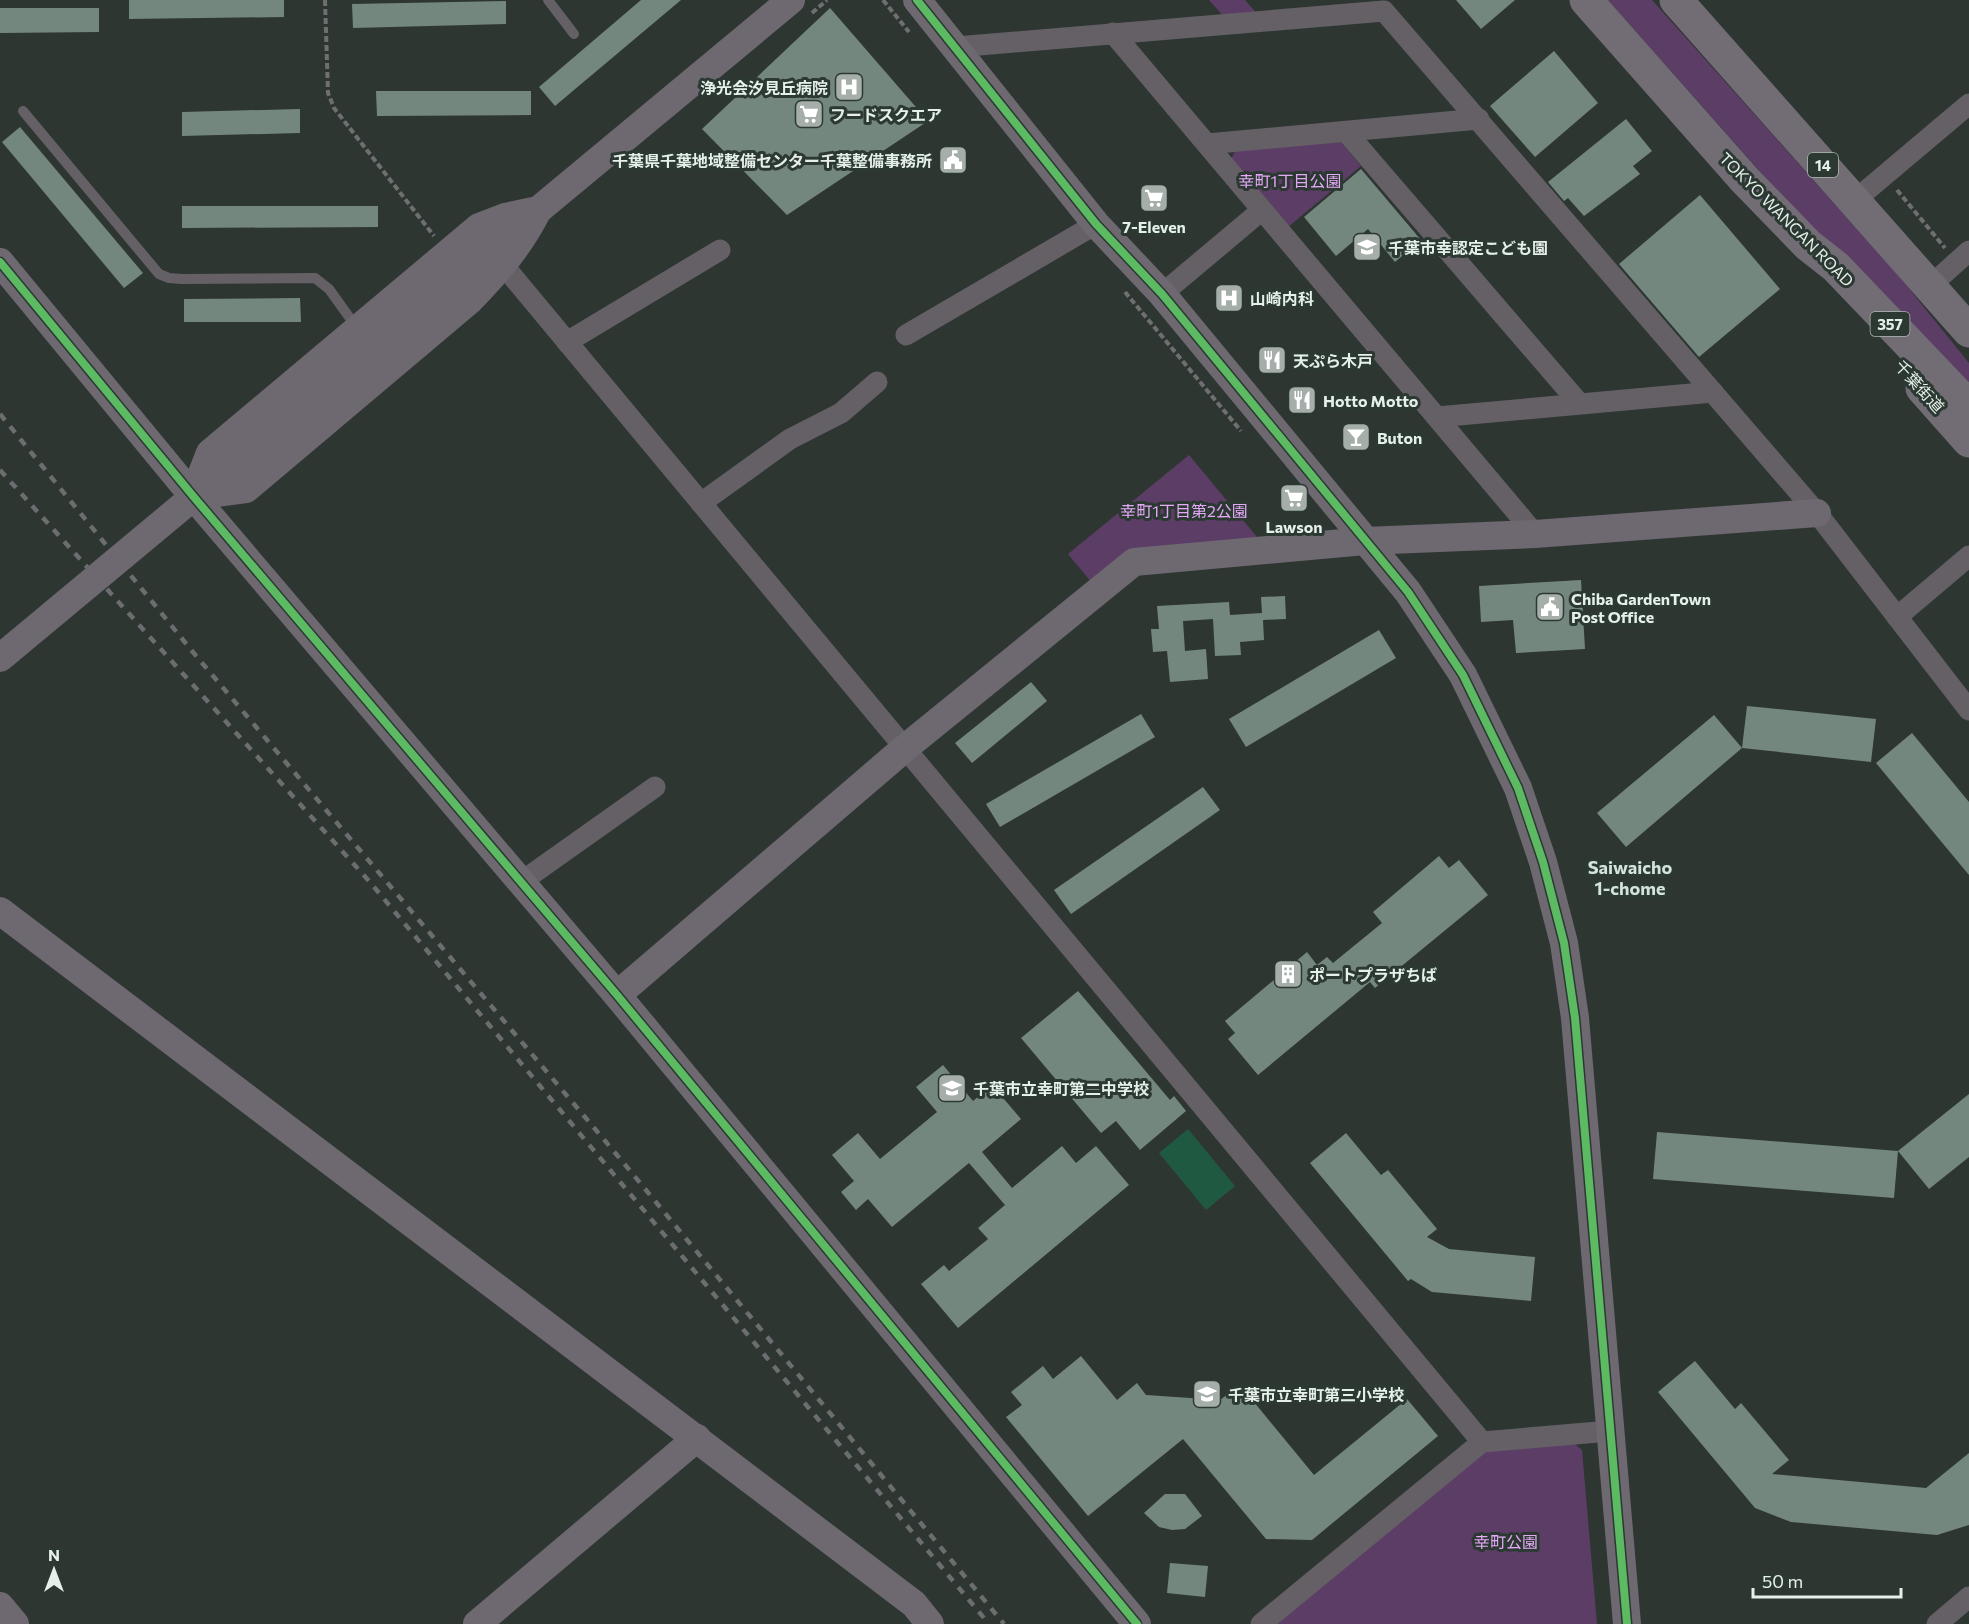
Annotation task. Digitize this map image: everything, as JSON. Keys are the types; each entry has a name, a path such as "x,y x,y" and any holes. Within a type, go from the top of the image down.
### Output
{"highway":[{"name":"TOKYO WANGAN ROAD","path":"1586,0 1714,147 1808,245 1836,267 1969,406"},
{"name":"14","path":"1676,0 1969,331"},
{"name":"千葉街道","path":"1808,245 1825,279 1969,441"}],"street":[{"path":"0,658 791,0"},
{"path":"917,0 1096,224 1161,294 1408,592 1463,675 1518,788 1543,862 1564,943 1575,1018 1627,1624"},
{"path":"956,47 1384,11 1817,513 1969,710"},
{"path":"1113,33 1535,534"},
{"path":"1854,201 1969,104"},
{"path":"1207,144 1479,119"},
{"path":"1347,132 1579,403"},
{"path":"194,496 246,489 470,300 504,266 522,241 538,210"},
{"path":"194,496 210,453 479,227 505,217 538,210"},
{"path":"1161,294 1262,210"},
{"path":"906,335 1096,224"},
{"path":"567,342 720,250"},
{"path":"1930,286 1969,251"},
{"path":"0,262 194,496 617,995 1137,1624"},
{"path":"504,266 1482,1442"},
{"path":"701,503 790,438 841,412 876,382"},
{"path":"1437,417 1713,392"},
{"path":"617,995 906,748 1134,562 1365,541 1535,534 1817,513"},
{"path":"1897,617 1969,556"},
{"path":"521,882 655,787"},
{"path":"0,911 914,1604 930,1624"},
{"path":"1261,1624 1482,1442 1610,1431"},
{"path":"489,1620 697,1438"},
{"path":"1937,1624 1968,1601"},
{"path":"0,1606 15,1624"}],"lane":[{"path":"548,0 573,34"},
{"path":"23,111 159,273 169,278 182,279 315,278 329,289 358,329"}],"path":[{"path":"325,0 328,93 334,108 441,245"},
{"path":"1893,184 1945,248"},
{"path":"1122,288 1242,432"}],"green space":[{"path":"1209,0 1245,0 1259,16 1225,18"},
{"path":"1608,0 1652,0 1898,275 1969,363 1969,391 1779,193"},
{"name":"幸町1丁目公園","path":"1341,142 1361,166 1287,228 1230,162 1236,148"},
{"name":"幸町1丁目第2公園","path":"1189,455 1262,543 1093,584 1068,554"},
{"name":"幸町公園","path":"1575,1444 1582,1450 1597,1624 1276,1624 1485,1450"}],"shaded area":[{"path":"1188,1129 1235,1186 1206,1210 1159,1153"}],"building":[{"path":"129,0 284,0 284,17 129,19"},
{"path":"641,0 681,0 555,106 539,87"},
{"path":"1456,0 1515,0 1481,29"},
{"path":"506,1 506,24 353,28 352,4"},
{"path":"0,8 99,8 99,32 0,33"},
{"path":"830,8 928,121 787,215 702,129"},
{"path":"1554,51 1598,103 1535,157 1490,106"},
{"path":"376,91 531,91 531,115 377,116"},
{"path":"300,109 300,133 182,136 182,112"},
{"path":"1626,119 1652,151 1633,166 1640,174 1584,216 1568,198 1564,201 1548,182"},
{"path":"20,127 143,273 124,288 2,142"},
{"path":"1361,169 1421,240 1395,262 1368,229 1336,256 1304,217"},
{"path":"1700,195 1780,289 1699,357 1619,264"},
{"path":"182,206 378,206 378,227 182,228"},
{"path":"300,298 301,322 184,322 184,299"},
{"path":"1581,580 1585,649 1516,653 1513,620 1481,622 1479,586"},
{"path":"1285,596 1286,619 1263,620 1264,640 1240,642 1241,655 1215,656 1213,619 1183,621 1185,651 1206,649 1208,679 1170,682 1167,651 1153,652 1151,629 1159,629 1157,606 1229,602 1230,615 1262,613 1261,597"},
{"path":"1379,630 1396,658 1246,747 1229,719"},
{"path":"1031,682 1047,701 972,763 955,743"},
{"path":"1747,706 1876,719 1871,762 1742,748"},
{"path":"1141,714 1155,737 1000,827 986,804"},
{"path":"1714,715 1742,748 1626,847 1597,813"},
{"path":"1912,733 1969,802 1969,875 1876,763"},
{"path":"1203,787 1220,810 1071,914 1054,890"},
{"path":"1439,856 1449,868 1459,860 1488,895 1375,988 1370,982 1258,1075 1228,1039 1235,1033 1225,1021 1307,952 1317,965 1327,957 1333,963 1382,923 1373,912"},
{"path":"1078,991 1170,1100 1174,1096 1186,1111 1140,1150 1116,1121 1101,1133 1021,1038"},
{"path":"943,1065 973,1101 992,1085 1021,1119 982,1152 1012,1188 1062,1146 1076,1163 1096,1146 1129,1185 958,1328 921,1284 944,1265 949,1271 988,1239 978,1228 1005,1205 969,1163 892,1227 868,1199 856,1210 841,1192 854,1181 832,1155 858,1133 880,1159 937,1112 916,1087"},
{"path":"1969,1094 1969,1157 1929,1189 1898,1151"},
{"path":"1657,1132 1898,1151 1894,1198 1653,1179"},
{"path":"1346,1133 1381,1175 1388,1170 1437,1229 1427,1237 1449,1249 1535,1257 1531,1301 1432,1292 1411,1279 1408,1281 1310,1163"},
{"path":"1081,1356 1117,1400 1137,1383 1146,1395 1220,1400 1240,1385 1314,1475 1407,1399 1438,1436 1312,1540 1266,1539 1183,1439 1088,1516 1006,1417 1022,1405 1011,1392 1043,1366 1053,1379"},
{"path":"1695,1361 1735,1409 1741,1403 1789,1460 1772,1474 1926,1488 1969,1453 1969,1525 1937,1535 1791,1522 1755,1508 1658,1392"},
{"path":"1165,1494 1185,1494 1202,1516 1185,1529 1172,1530 1159,1527 1144,1513"},
{"path":"1170,1563 1208,1566 1205,1597 1167,1593"}],"railway":[{"path":"0,414 192,651 622,1161 1004,1624"},
{"path":"0,470 369,881 989,1624"}],"cycle path":[{"path":"917,0 1096,224 1162,294 1408,592 1463,675 1518,788 1543,862 1564,943 1575,1018 1627,1624"},
{"path":"0,262 193,496 617,995 1137,1624"}],"place":[{"name":"浄光会汐見丘病院","path":"849,87"},
{"name":"フードスクエア","path":"809,114"},
{"name":"千葉県千葉地域整備センター千葉整備事務所","path":"953,160"},
{"name":"7-Eleven","path":"1154,198"},
{"name":"千葉市幸認定こども園","path":"1367,247"},
{"name":"山崎内科","path":"1229,298"},
{"name":"天ぷら木戸","path":"1272,360"},
{"name":"Hotto Motto","path":"1302,400"},
{"name":"Buton","path":"1356,437"},
{"name":"Lawson","path":"1294,498"},
{"name":"Chiba GardenTown Post Office","path":"1550,607"},
{"name":"ポートプラザちば","path":"1288,974"},
{"name":"千葉市立幸町第二中学校","path":"952,1088"},
{"name":"千葉市立幸町第三小学校","path":"1207,1394"}],"district":[{"name":"Saiwaicho 1-chome","path":"1630,877"}]}
